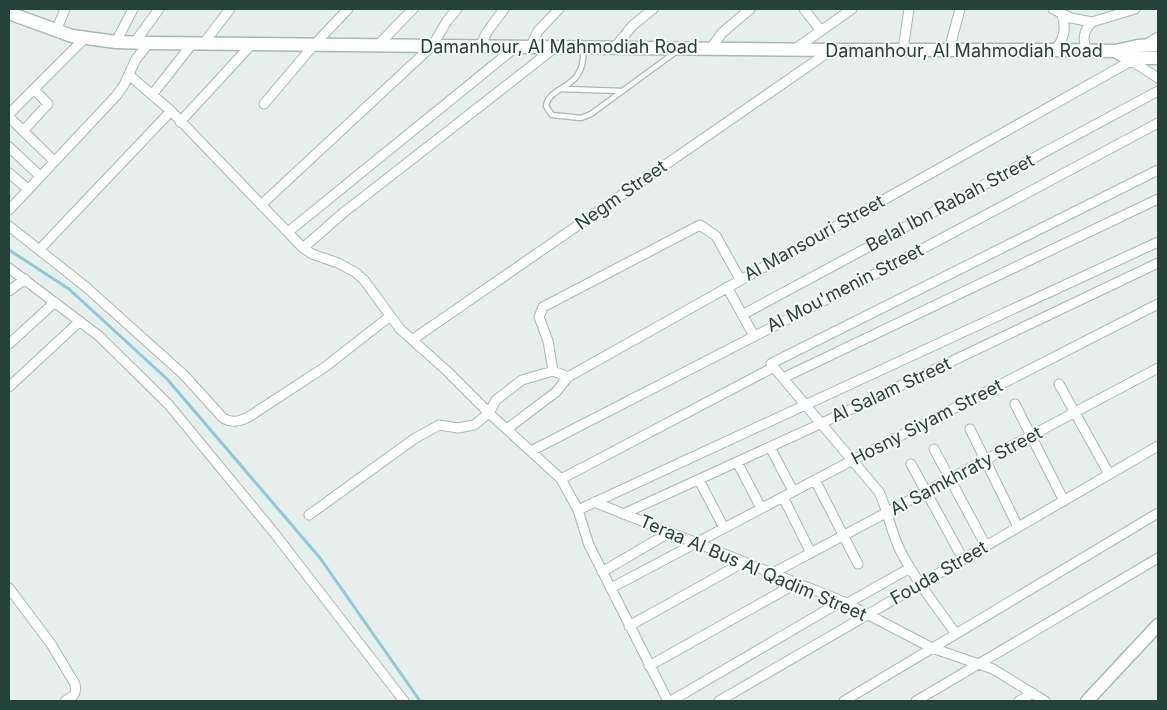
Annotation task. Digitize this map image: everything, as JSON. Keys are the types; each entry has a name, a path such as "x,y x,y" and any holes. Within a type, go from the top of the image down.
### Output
{"main road":[{"name":"Damanhour, Al Mahmodiah Road","path":"13,12 72,36 116,42 313,46 583,46 795,50 1087,50 1115,52"},
{"path":"1115,52 1132,46 1152,45"},
{"path":"1115,52 1129,60 1158,58"},
{"path":"1087,701 1158,625"}],"street":[{"path":"56,31 66,9"},
{"path":"116,42 133,9"},
{"path":"135,42 159,9"},
{"path":"152,95 230,9"},
{"path":"264,104 313,46 348,9"},
{"path":"377,46 413,9"},
{"path":"261,205 432,46 447,21 457,9"},
{"path":"480,46 487,32 504,9"},
{"path":"531,46 538,31 559,9"},
{"path":"615,47 632,26 653,9"},
{"path":"711,48 722,33 750,9"},
{"path":"804,9 821,31"},
{"path":"795,50 852,9"},
{"path":"903,50 909,9"},
{"path":"949,50 960,9"},
{"path":"1053,9 1071,18 1092,22 1135,9"},
{"path":"1055,50 1065,33 1065,23 1062,14"},
{"path":"1087,50 1083,38 1088,26 1092,22"},
{"path":"1152,45 1158,37"},
{"path":"54,161 9,115 85,38"},
{"path":"9,210 116,96 136,59 149,43"},
{"path":"180,122 251,45"},
{"path":"288,232 517,46"},
{"path":"303,248 343,213 558,46"},
{"name":"Negm Street","path":"412,340 830,50"},
{"path":"1129,60 1158,78"},
{"name":"Al Mansouri Street","path":"507,430 556,392 568,377 1129,60"},
{"path":"129,75 170,111 303,248 312,254 338,263 356,272 364,280 389,317 561,479 578,510 587,541 602,572 649,666 669,701"},
{"path":"23,131 48,104 34,89"},
{"name":"Belal Ibn Rabah Street","path":"742,316 1158,91"},
{"path":"39,250 170,111"},
{"name":"Al Mou'menin Street","path":"531,451 866,279 1158,123"},
{"path":"9,147 40,176"},
{"path":"956,634 910,568 896,541 884,502 876,488 820,424 773,366 772,362 1158,170"},
{"path":"9,173 28,189"},
{"path":"783,378 1158,199"},
{"path":"553,371 548,341 539,318 543,307 700,225 716,236 740,280"},
{"path":"9,226 86,286 184,375 229,422 241,421 250,416 325,366 389,317"},
{"path":"578,510 1158,242"},
{"name":"Al Salam Street","path":"623,514 820,424 1158,263"},
{"path":"9,268 99,336 169,405 275,534 404,701"},
{"path":"9,291 25,279"},
{"path":"727,287 754,336"},
{"path":"9,344 55,302"},
{"name":"Hosny Siyam Street","path":"611,588 793,491 1158,304"},
{"path":"9,387 80,322"},
{"path":"561,479 773,366"},
{"name":"Al Samkhraty Street","path":"773,574 1158,368"},
{"path":"309,515 414,440 439,426 458,428 474,425 489,413 496,400 522,380 553,371 568,377"},
{"path":"1059,384 1109,474"},
{"path":"1015,404 1064,501"},
{"path":"970,429 1018,527"},
{"name":"Fouda Street","path":"720,701 1158,446"},
{"path":"770,447 793,491"},
{"path":"934,449 986,546"},
{"path":"736,462 761,508"},
{"path":"911,464 963,559"},
{"path":"699,480 724,528"},
{"path":"815,480 858,564"},
{"path":"783,497 811,554"},
{"name":"Teraa Al Bus Al Qadim Street","path":"594,502 844,603 932,648 981,664 1006,676 1045,701"},
{"path":"844,701 1158,513"},
{"path":"602,572 670,532"},
{"path":"916,701 1158,558"},
{"path":"629,626 744,562"},
{"name":"Fouda Street","path":"669,701 910,568"},
{"path":"649,666 797,583"},
{"path":"9,588 51,644 75,684 76,691 74,696 65,701"},
{"path":"1019,701 1032,693"}],"lane":[{"path":"583,46 584,62 581,72 548,99 546,106 552,115 581,118 591,114 682,48"},
{"path":"562,89 622,91"}],"waterway":[{"path":"9,250 69,289 167,379 320,558 420,701"}]}
